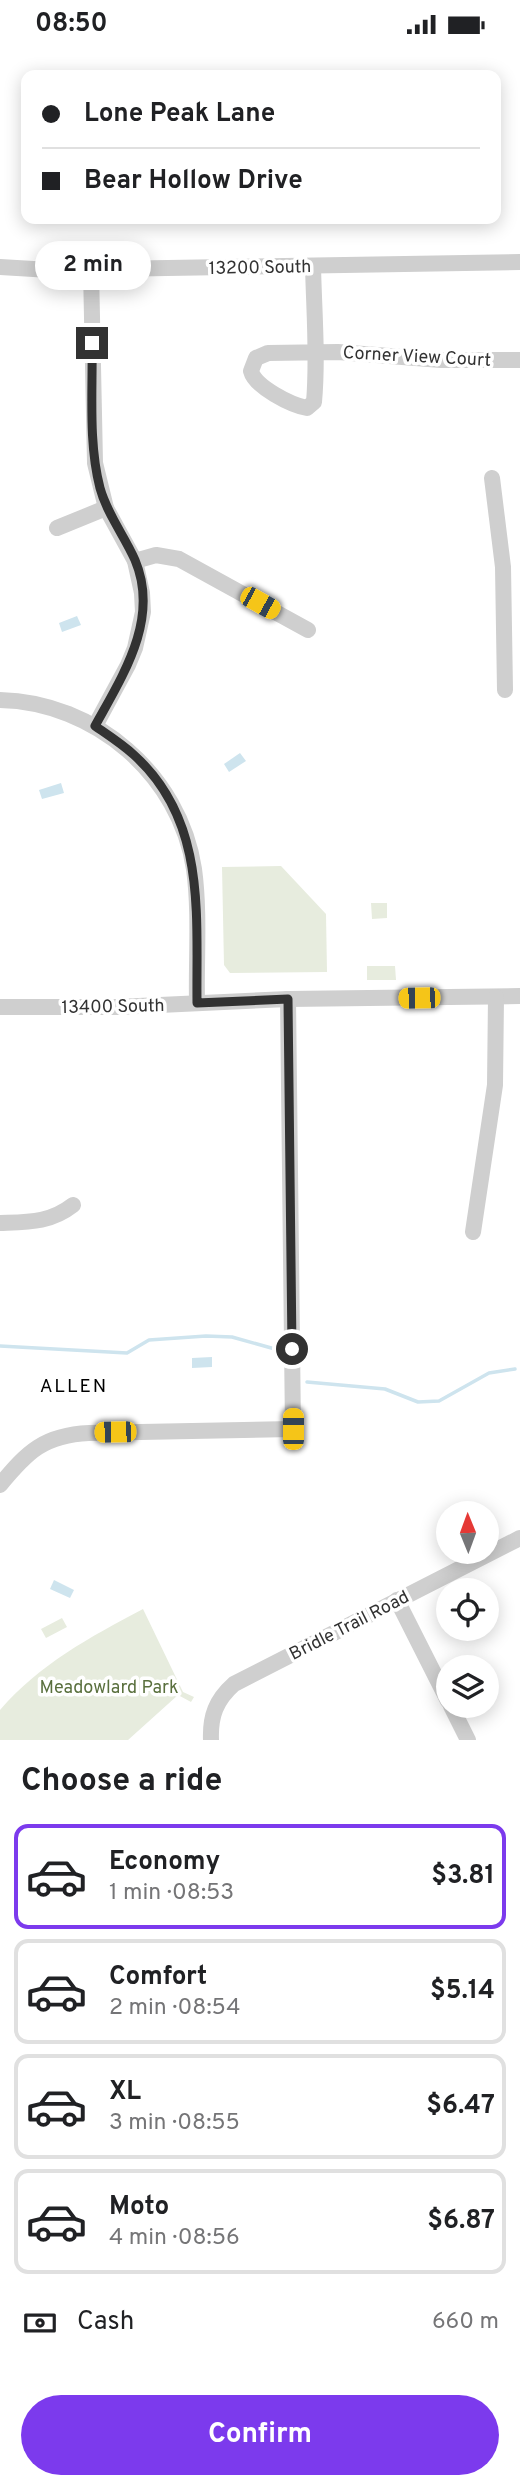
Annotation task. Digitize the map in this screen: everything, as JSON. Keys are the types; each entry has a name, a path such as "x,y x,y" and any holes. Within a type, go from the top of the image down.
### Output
{"street":[{"name":"13200 South","path":"0,267 92,269 520,262"},
{"path":"313,266 314,353"},
{"path":"92,269 94,442 99,486 106,508 135,561 143,612 128,665 95,726"},
{"name":"Corner View Court","path":"314,353 315,390 313,405 310,407 304,408 257,384 251,371 253,362 264,354 349,352 441,360 520,360"},
{"path":"492,478 512,583 505,689"},
{"path":"57,528 106,508"},
{"path":"135,561 156,555 179,559 308,630"},
{"path":"0,700 54,708 95,726 135,755 163,789 183,828 194,870 197,1003"},
{"name":"13400 South","path":"0,1007 117,1007 288,999 520,996"},
{"path":"473,1232 495,1085 496,997"},
{"path":"0,1485 39,1445 62,1436 89,1433 293,1429 288,999"},
{"path":"0,1223 39,1222 72,1205"},
{"name":"Bridle Trail Road","path":"211,1740 215,1708 234,1684 520,1538"},
{"path":"397,1601 436,1677"},
{"path":"457,1718 468,1740"}],"green space":[{"path":"281,866 326,914 327,972 230,973 224,965 222,867"},
{"path":"371,903 387,903 387,918 372,919"},
{"path":"367,966 395,966 396,980 367,980"},
{"name":"Meadowlard Park","path":"143,1609 183,1692 194,1697 191,1702 178,1695 128,1740 0,1740 0,1710 15,1694 67,1653"},
{"path":"62,1618 67,1627 46,1638 41,1629"}],"water":[{"path":"77,616 81,625 62,632 59,623"},
{"path":"240,753 246,761 229,772 224,764"},
{"path":"61,783 64,793 42,799 39,790"},
{"path":"212,1357 212,1367 192,1368 192,1358"},
{"path":"54,1580 74,1590 70,1598 50,1589"}],"waterway":[{"path":"0,1346 127,1353 149,1340 206,1336 232,1337 282,1351"},
{"path":"307,1382 385,1389 418,1402 439,1401 489,1373 515,1369"}],"district":[{"name":"ALLEN","path":"74,1385"}],"route":[{"path":"92,343 95,463 99,486 106,508 135,561 143,612 135,648 128,665 95,726 135,755 150,772 163,789 183,828 194,870 197,1003 288,999 292,1349"}]}
